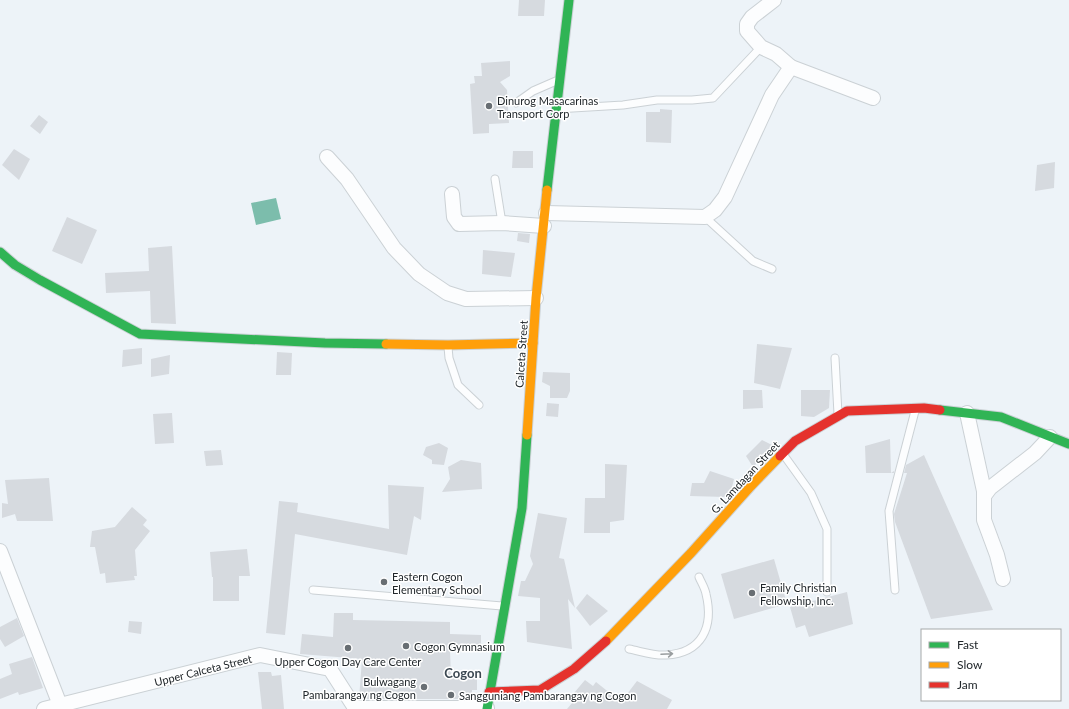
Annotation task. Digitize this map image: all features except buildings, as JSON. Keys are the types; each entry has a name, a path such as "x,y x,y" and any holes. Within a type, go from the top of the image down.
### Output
{"street":[{"name":"Calceta Street","path":"487,709 522,508 536,298 569,0"},
{"path":"774,0 752,17 747,24 747,31 761,47 776,54 791,66 873,98"},
{"path":"452,194 454,217 459,224 502,223 545,219 705,217 715,210 725,197 772,95 791,66"},
{"path":"327,157 347,179 394,248 419,274 447,293 466,299 536,298"},
{"path":"0,252 15,265 40,280 140,334 325,342 448,345 533,343"},
{"name":"G. Lamdagan Street","path":"489,692 540,690 574,669 600,648 692,554 751,486 796,441 846,412 924,408 1001,417 1050,438 1069,444"},
{"path":"967,413 984,491 984,520 997,555 1003,579"},
{"path":"984,496 990,488 1035,453 1050,438"},
{"path":"0,551 60,705"},
{"name":"Upper Calceta Street","path":"44,709 260,656 330,669 355,708 487,709"}],"lane":[{"path":"556,109 623,105 656,100 692,100 713,98 761,47"},
{"path":"516,103 533,91 560,80"},
{"path":"495,179 502,223"},
{"path":"705,217 753,261 772,270"},
{"path":"448,345 449,358 458,384 479,405"},
{"path":"835,358 838,416"},
{"path":"895,590 889,511 915,409"},
{"path":"783,454 811,493 827,529 826,592"},
{"path":"629,649 664,655 681,653 699,642 705,634 709,616 706,592 699,577"},
{"path":"313,590 504,606"}],"shaded area":[{"path":"276,198 281,219 256,225 251,203"}],"traffic: fast":[{"path":"547,190 569,0"},
{"path":"0,252 15,265 40,280 140,334 325,343 386,344"},
{"path":"940,410 1001,417 1069,444"},
{"path":"487,709 522,508 527,435"}],"traffic: slow":[{"path":"527,435 536,298 547,190"},
{"path":"386,344 448,345 533,343"},
{"path":"606,641 691,553 780,456"}],"traffic: jam":[{"path":"780,456 795,441 847,411 924,408 940,410"},
{"path":"489,692 540,690 574,669 606,641"}],"place":[{"name":"Dinurog Masacarinas Transport Corp","path":"489,106"},
{"name":"Eastern Cogon Elementary School","path":"384,582"},
{"name":"Family Christian Fellowship, Inc.","path":"752,593"},
{"name":"Cogon Gymnasium","path":"406,646"},
{"name":"Upper Cogon Day Care Center","path":"348,648"},
{"name":"Bulwagang Pambarangay ng Cogon","path":"424,687"},
{"name":"Sangguniang Pambarangay ng Cogon","path":"451,695"}],"district":[{"name":"Cogon","path":"463,673"}]}
